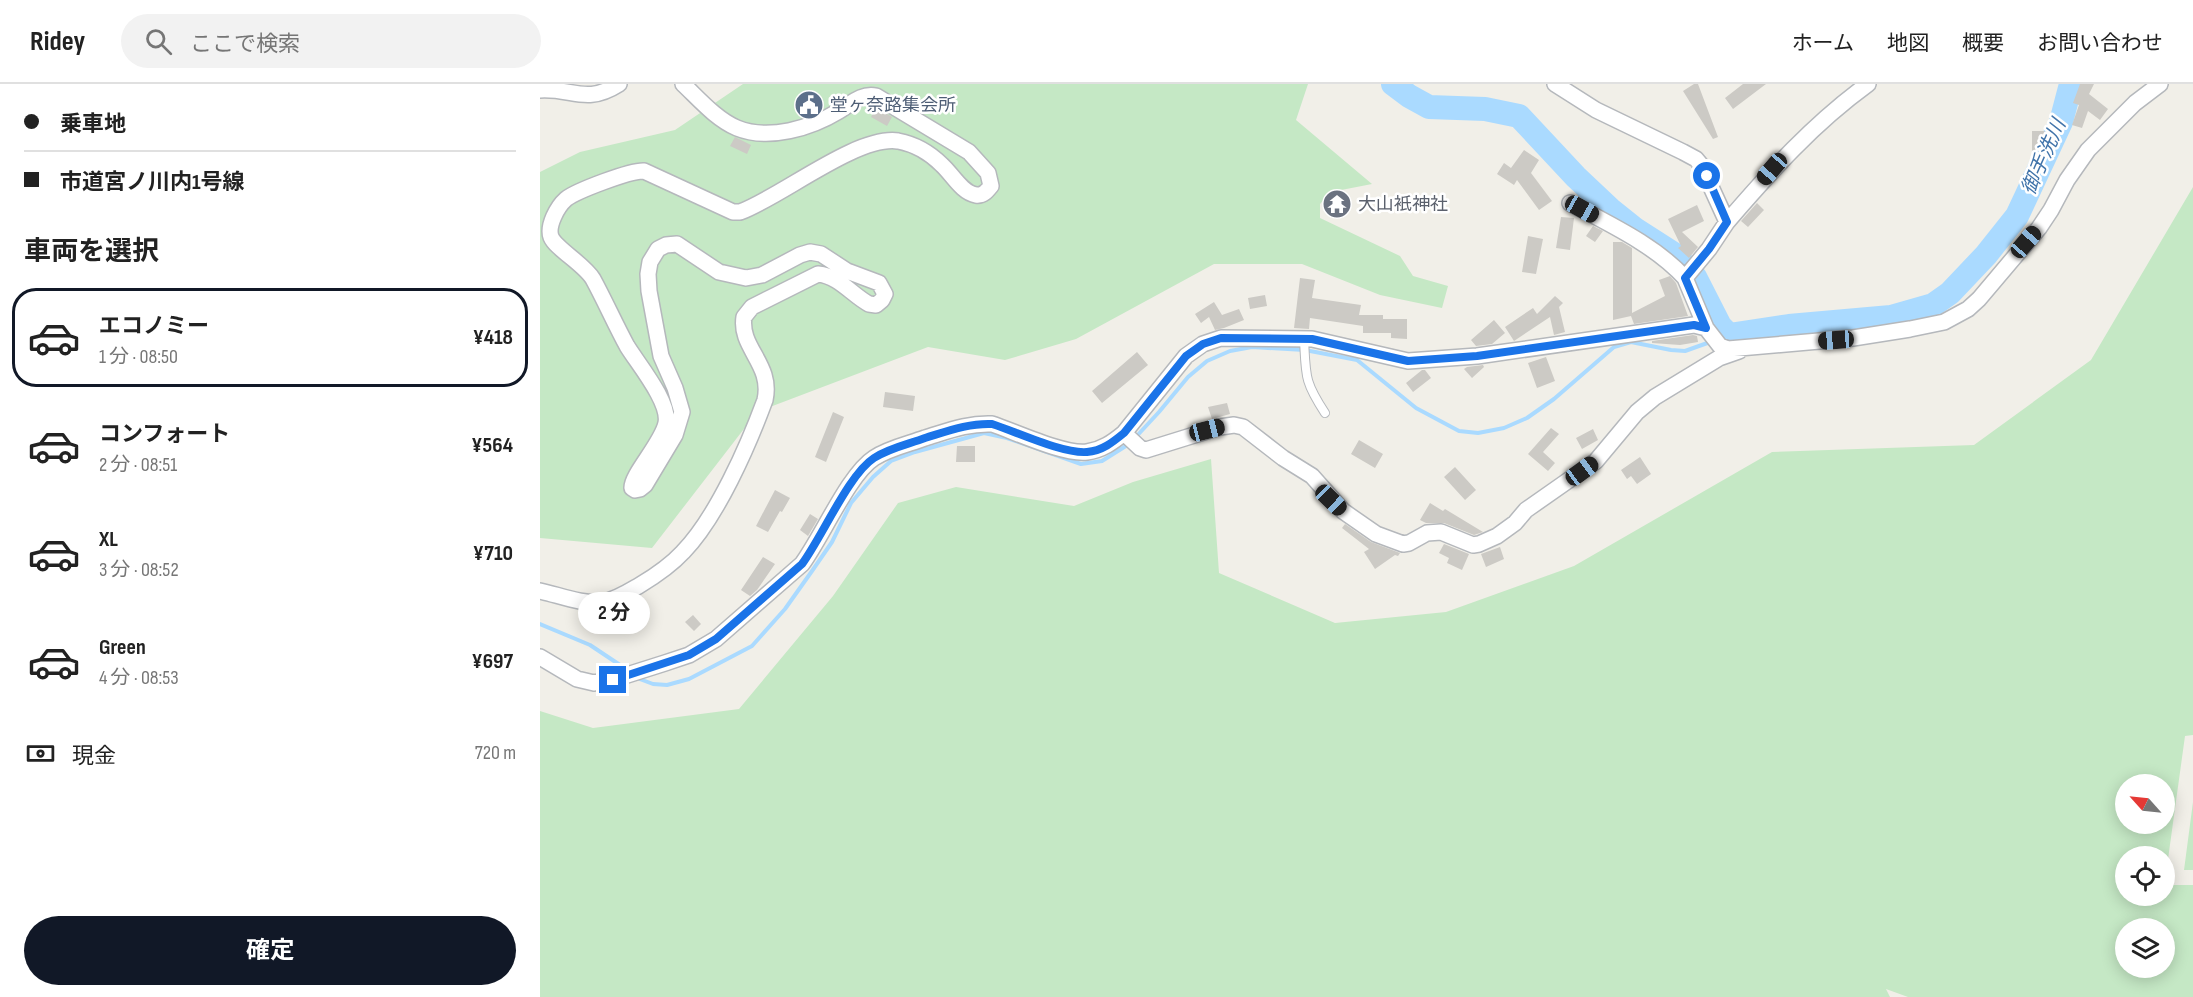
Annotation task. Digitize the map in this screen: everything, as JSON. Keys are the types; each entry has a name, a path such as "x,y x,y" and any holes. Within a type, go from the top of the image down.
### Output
{"street":[{"path":"540,90 588,95 606,92 619,84"},
{"path":"540,591 588,602 603,602 621,596 653,577 682,553 703,527 720,499 765,400 768,383 765,373 744,332 744,317 752,307 818,274 827,274 869,304 876,305 885,294 879,283 847,271 821,254 810,252 800,255 762,274 746,278 734,277 709,267 677,244 666,245 658,249 650,262 648,274 650,291 661,356 682,412 675,435 645,485 635,490 632,488 633,479 662,436 667,415 659,396 627,345 593,279 587,270 551,238 550,230 559,208 566,199 637,171 655,175 733,212 740,212 826,165 885,140 914,145 924,151 941,164 969,192 982,195 991,186 988,173 969,152 881,99 869,95 862,96 815,125 775,132 757,132 735,127 725,121 683,84"},
{"path":"1555,84 1596,110 1695,159 1707,176 1727,222"},
{"path":"1689,274 1727,222 1786,154 1868,84"},
{"path":"540,657 568,675 587,682 601,683 689,655 716,639 791,575 813,549 848,490 874,458 929,437 967,425 979,424 992,424 1065,449 1082,452 1104,447 1129,437 1179,363 1203,344 1229,336 1304,342 1408,361 1477,356 1694,325 1711,335 1722,348 1728,349 1853,338 1944,322 1968,309 1989,288 2039,228 2067,180 2088,150 2135,103 2160,84"},
{"path":"1570,202 1689,274 1711,335"},
{"path":"1129,437 1146,450 1213,428 1234,424 1243,427 1283,458 1312,476 1343,511 1376,534 1403,544 1427,533 1441,532 1473,545 1497,536 1515,523 1526,510 1596,461 1637,412 1655,397 1724,355 1762,345"}],"lane":[{"path":"871,84 881,99"},
{"path":"1304,342 1308,385 1324,413"}],"green space":[{"path":"743,84 1308,84 1296,120 1372,184 1331,192 1320,204 1320,218 1400,256 1413,276 1448,286 1442,308 1380,295 1302,264 1214,264 1076,339 1005,360 928,347 757,412 652,548 540,538 540,172 580,152 675,130"},
{"path":"2193,187 2193,735 2185,736 2175,808 2175,774 2115,774 2115,834 2171,834 2170,846 2115,846 2115,906 2175,906 2175,885 2193,885 2193,997 1908,997 1886,989 1890,997 540,997 540,711 593,728 739,709 833,596 898,503 956,487 1074,506 1133,482 1211,459 1219,573 1335,623 1446,612 1574,566 1772,452 1974,445 2091,360"},
{"path":"2193,802 2193,870 2184,870"}],"building":[{"path":"1698,84 1718,137 1713,139 1683,91"},
{"path":"1743,84 1766,84 1733,109 1725,98"},
{"path":"2080,84 2094,84 2089,94 2108,109 2100,120 2088,111 2082,128 2072,125 2079,105 2073,103"},
{"path":"876,107 892,117 887,126 871,117"},
{"path":"2032,131 2045,131 2033,162 2032,162"},
{"path":"735,137 751,145 747,154 730,146"},
{"path":"1524,150 1539,160 1531,173 1552,201 1539,210 1517,180 1514,185 1497,174 1504,163 1511,168"},
{"path":"1757,203 1764,210 1748,227 1741,221"},
{"path":"1697,205 1704,221 1682,232 1698,247 1689,258 1678,248 1681,246 1668,219"},
{"path":"1561,217 1574,218 1570,250 1556,248"},
{"path":"1593,226 1603,231 1595,242 1586,236"},
{"path":"1528,236 1543,239 1536,274 1522,272"},
{"path":"1613,242 1622,242 1632,248 1632,313 1665,296 1659,280 1670,276 1676,283 1688,316 1634,324 1631,316 1613,320"},
{"path":"1300,278 1315,280 1312,298 1361,305 1359,315 1383,315 1383,319 1407,319 1407,339 1391,338 1391,333 1363,333 1363,326 1310,318 1309,329 1294,328"},
{"path":"1265,295 1267,306 1250,309 1248,298"},
{"path":"1555,296 1563,303 1559,307 1565,332 1554,335 1550,317 1514,341 1505,327 1533,308 1537,314"},
{"path":"1214,302 1222,315 1239,309 1244,320 1215,330 1209,317 1201,323 1195,314"},
{"path":"1494,320 1505,333 1492,344 1476,346 1471,340"},
{"path":"1697,336 1698,342 1680,345 1652,343 1652,341"},
{"path":"1137,352 1148,365 1102,403 1092,391"},
{"path":"1546,357 1555,381 1537,388 1528,363"},
{"path":"1483,365 1484,367 1472,378 1464,369 1467,367"},
{"path":"1425,370 1431,378 1413,392 1406,383"},
{"path":"885,392 915,396 913,411 883,407"},
{"path":"1227,403 1230,414 1212,419 1208,407"},
{"path":"833,412 844,417 826,462 815,457"},
{"path":"1551,428 1559,434 1543,452 1555,463 1548,471 1528,454"},
{"path":"1593,429 1598,440 1582,449 1576,438"},
{"path":"1359,440 1383,454 1375,468 1351,454"},
{"path":"957,446 975,446 975,462 956,462"},
{"path":"1640,457 1651,474 1637,484 1631,476 1627,479 1621,470"},
{"path":"1455,467 1476,490 1465,500 1444,477"},
{"path":"775,490 790,498 768,532 756,526"},
{"path":"1430,503 1443,511 1445,509 1483,532 1474,535 1444,523 1426,523 1420,520"},
{"path":"810,514 818,519 808,536 800,530"},
{"path":"1345,524 1371,542 1400,553 1375,569 1364,552 1369,549 1342,528"},
{"path":"1444,544 1469,554 1462,570 1447,563 1449,558 1439,553"},
{"path":"1500,547 1504,559 1486,567 1481,554"},
{"path":"763,557 775,564 757,590 750,596 741,590"},
{"path":"693,615 701,624 694,631 685,622"}],"waterway":[{"name":"御手洗川","path":"1393,84 1429,107 1485,109 1519,116 1576,177 1610,209 1635,229 1674,254 1695,277 1720,326 1729,335 1789,326 1891,317 1933,305 1950,293 1986,255 2017,216 2061,122 2071,84"},
{"path":"1720,339 1729,335"},
{"path":"1134,439 1188,377 1207,361 1230,351 1252,347 1305,350 1357,360 1416,408 1459,431 1478,433 1504,428 1527,418 1554,399 1614,347 1631,342 1685,351 1713,341"},
{"path":"637,678 653,684 667,685 689,679 752,646 785,609 812,571 832,542 851,503 873,477 891,461 984,433 1007,438 1081,464 1102,461 1129,444"},
{"path":"540,624 590,645 626,669"}],"place":[{"name":"堂ヶ奈路集会所","path":"809,105"},
{"name":"大山衹神社","path":"1337,204"}],"route":[{"path":"613,680 689,655 716,639 802,564 848,490 874,458 895,448 967,425 979,424 992,424 1074,451 1098,450 1124,433 1186,356 1212,340 1229,336 1312,339 1408,361 1477,356 1694,325 1706,328 1685,278 1715,241 1727,222 1707,176"}]}
